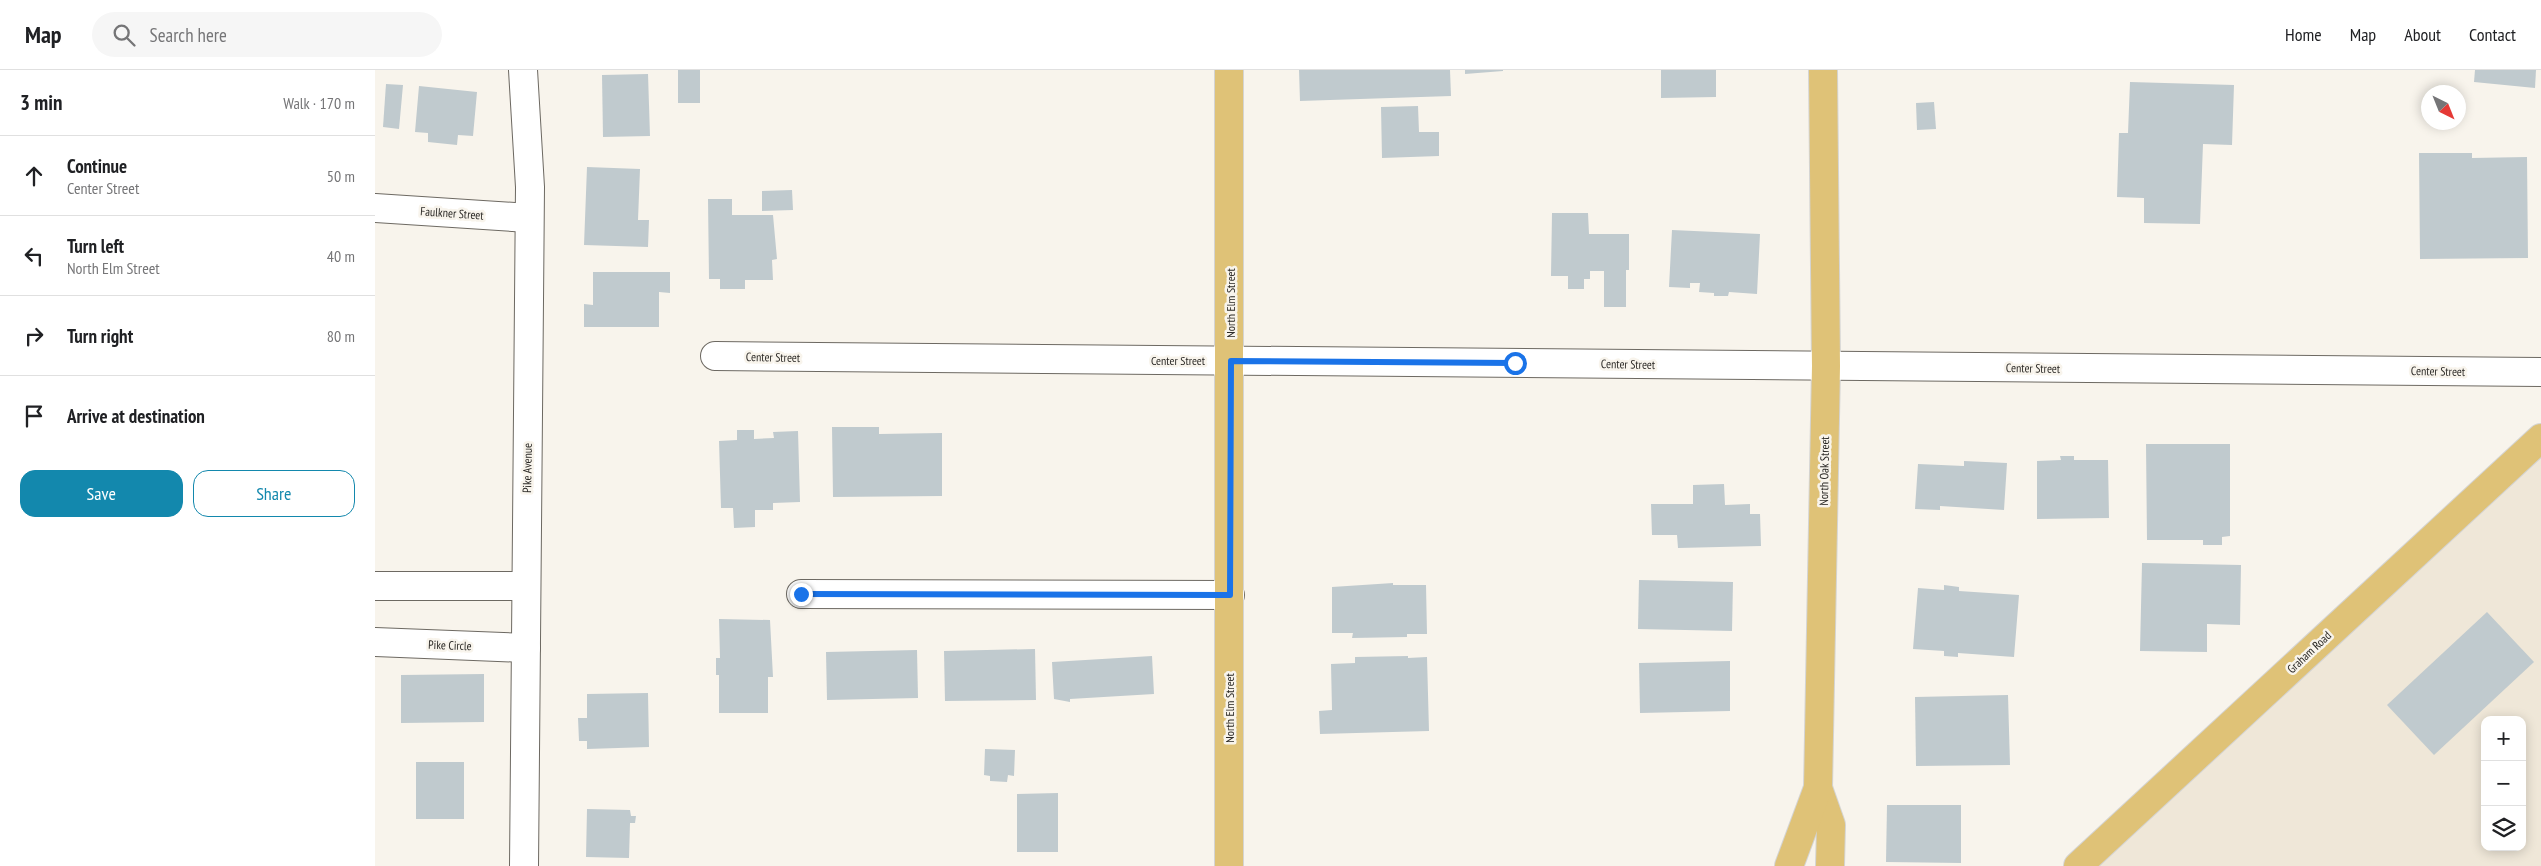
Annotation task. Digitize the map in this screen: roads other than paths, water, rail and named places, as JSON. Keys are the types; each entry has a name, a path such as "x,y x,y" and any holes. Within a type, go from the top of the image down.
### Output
{"main road":[{"name":"North Elm Street","path":"1229,70 1231,361 1229,866"},
{"name":"North Oak Street","path":"1789,866 1818,788 1826,366 1823,70"},
{"name":"Graham Road","path":"2078,866 2541,438"},
{"path":"1818,788 1831,825 1830,866"}],"street":[{"name":"Pike Avenue","path":"523,70 530,178 524,866"},
{"name":"Faulkner Street","path":"375,208 529,218"},
{"name":"Center Street","path":"715,356 2541,372"},
{"path":"375,586 525,586"},
{"path":"801,594 1230,595"},
{"name":"Pike Circle","path":"375,642 525,648"}]}
